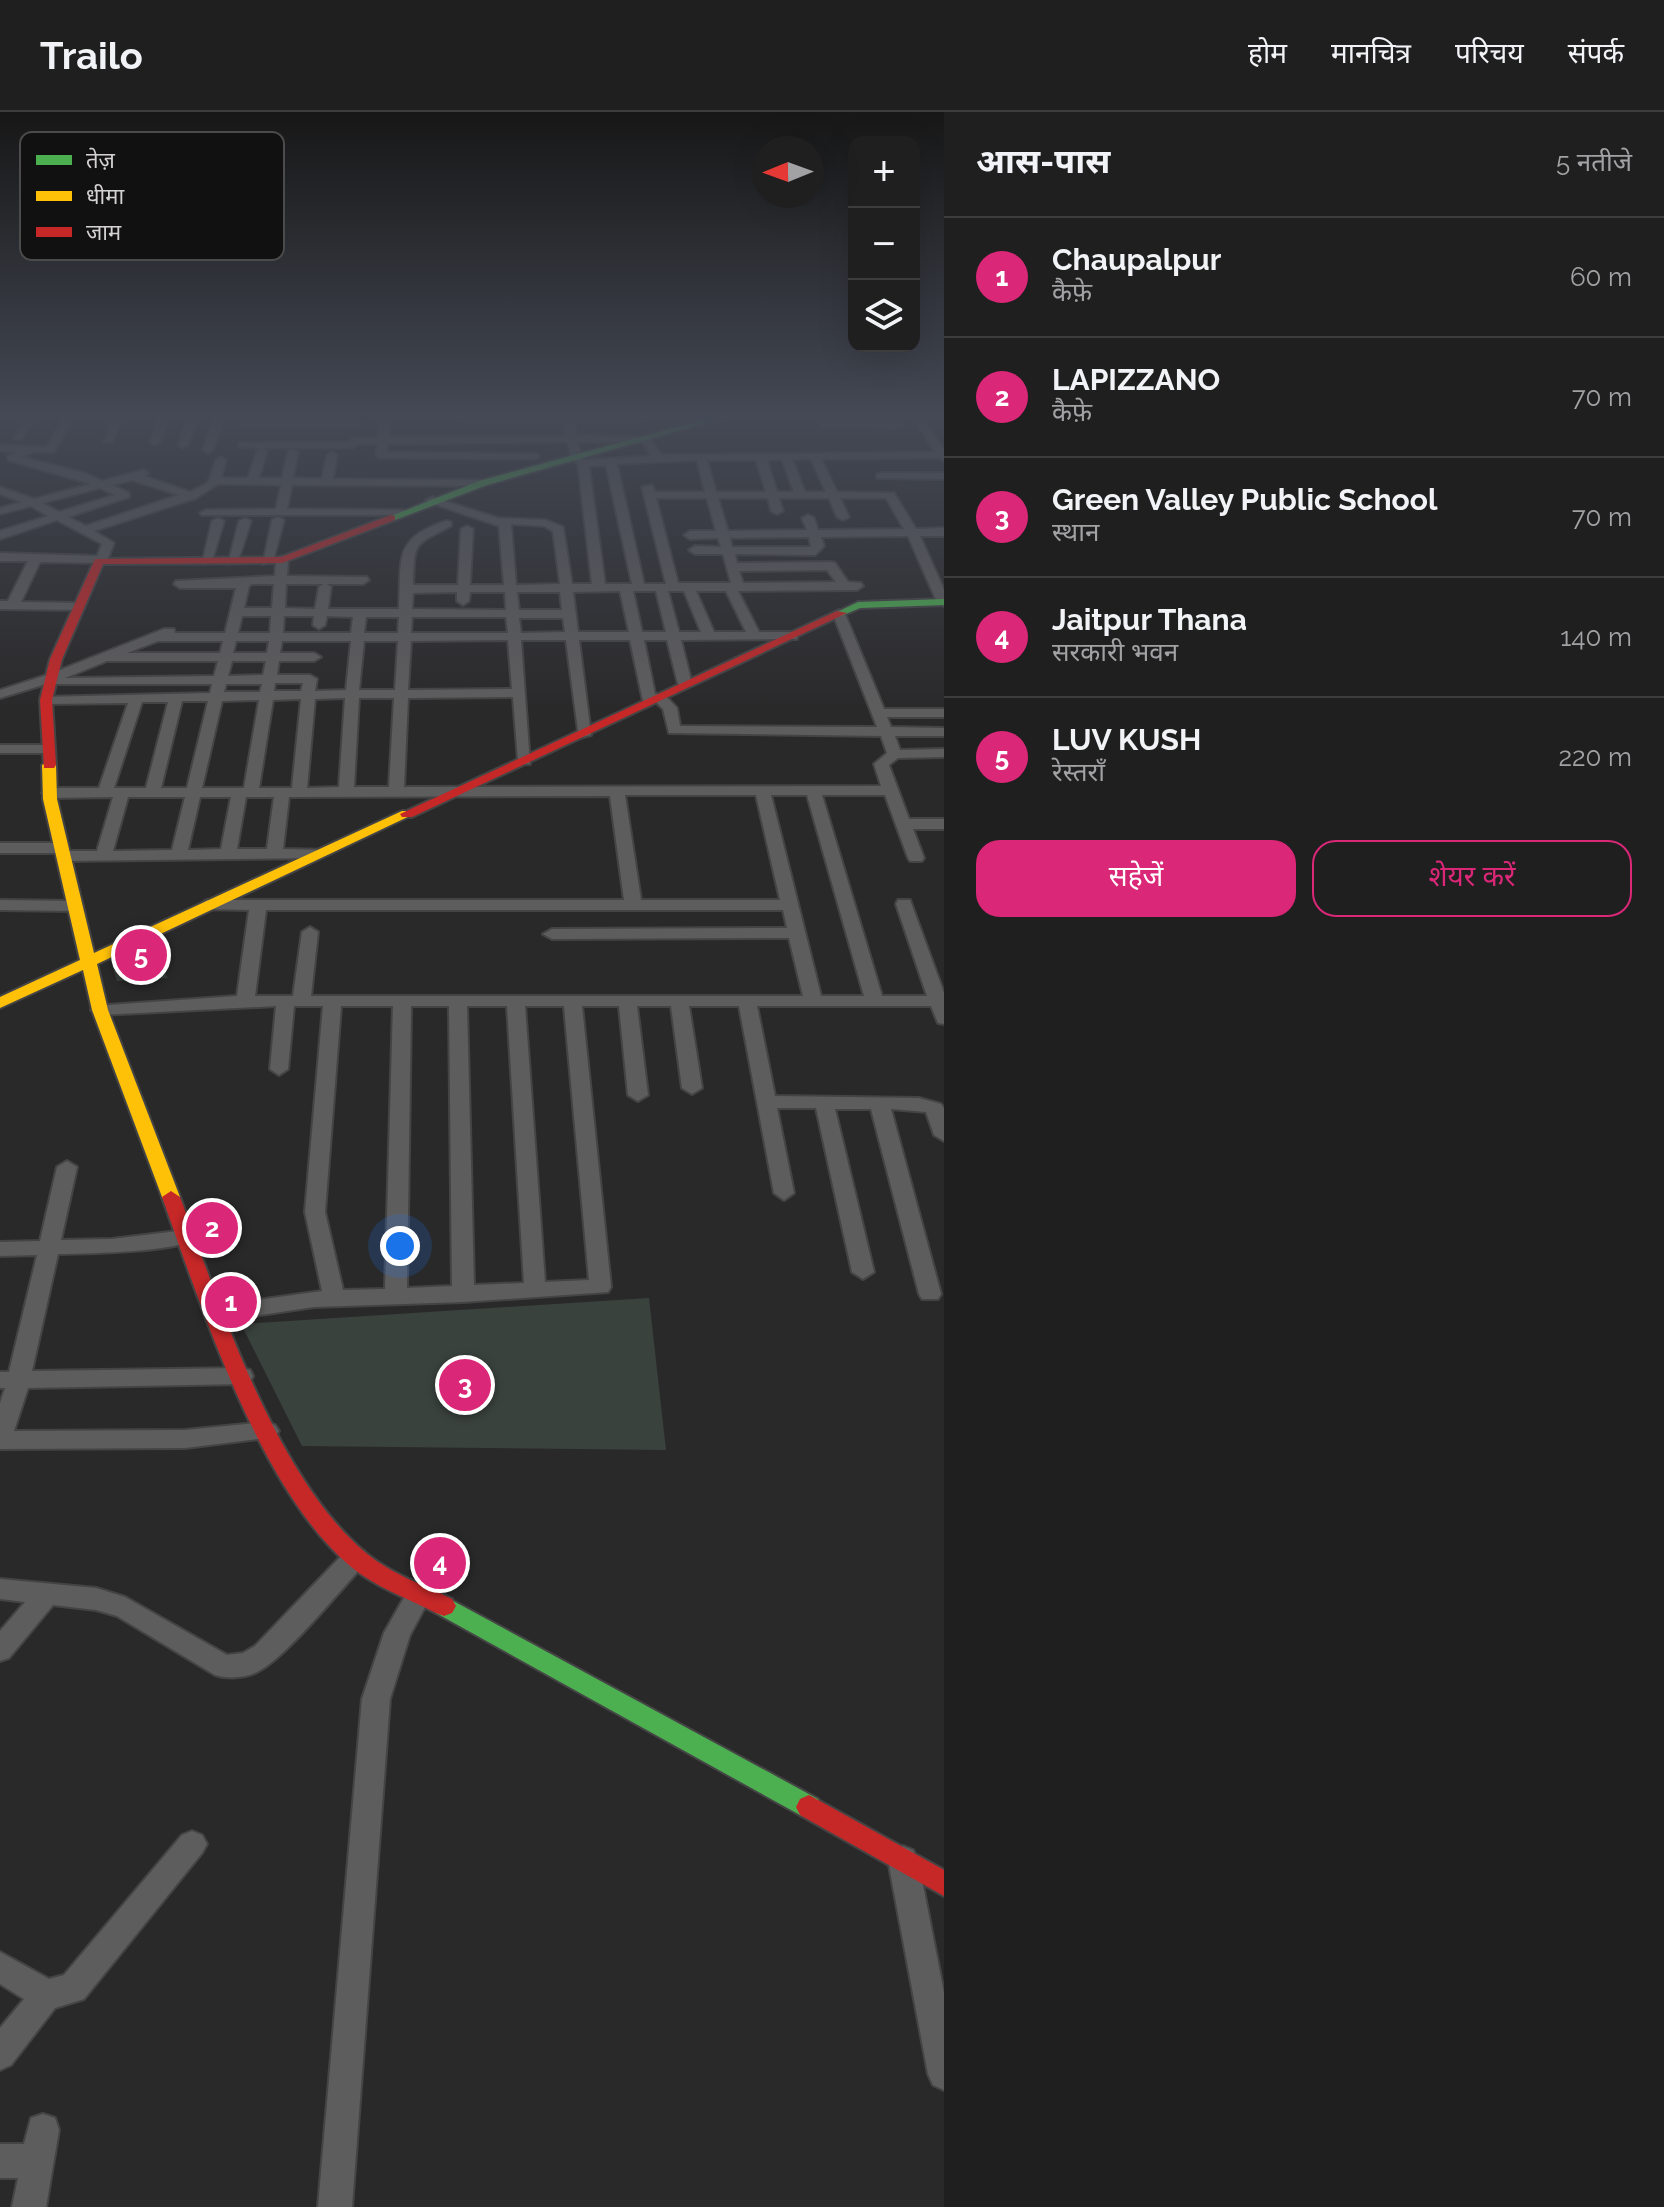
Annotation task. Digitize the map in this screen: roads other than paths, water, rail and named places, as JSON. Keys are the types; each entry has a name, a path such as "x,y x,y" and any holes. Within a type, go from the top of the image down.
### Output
{"street":[{"path":"56,514 107,541 102,560 56,659 50,687 48,749 50,793 100,1010 215,1314 267,1431 306,1504 355,1558 658,1721 944,1884"},
{"path":"1,548 67,514"},
{"path":"86,530 137,514"},
{"path":"225,514 309,514"},
{"path":"1,548 36,557 102,560 274,560 395,514"},
{"path":"480,514 502,520 557,525 568,589 584,735"},
{"path":"587,514 599,589"},
{"path":"620,514 633,588 634,637 654,699 670,708 674,730 944,732"},
{"path":"653,514 667,588 672,637 685,684"},
{"path":"718,514 733,567 734,587 755,637"},
{"path":"0,1003 459,789 584,735 685,684 839,614 865,604 944,602 901,514"},
{"path":"228,854 245,792 276,638 279,580 274,560 279,516"},
{"path":"695,550 815,551 818,546 808,518"},
{"path":"502,520 512,589 525,761"},
{"path":"206,561 218,521"},
{"path":"232,561 245,521"},
{"path":"396,791 411,543 447,524"},
{"path":"462,613 467,529"},
{"path":"875,532 884,550"},
{"path":"690,535 944,532"},
{"path":"6,605 36,557"},
{"path":"407,589 851,586 831,566 733,567"},
{"path":"180,584 243,584 250,580 363,580"},
{"path":"179,855 228,658 243,584"},
{"path":"274,854 291,792 325,587"},
{"path":"689,588 710,637"},
{"path":"6,605 78,607"},
{"path":"236,612 571,614"},
{"path":"346,792 360,612"},
{"path":"839,614 895,754"},
{"path":"50,687 106,657 185,625"},
{"path":"157,637 792,636"},
{"path":"106,657 314,657"},
{"path":"2,697 50,687 223,679 268,679 352,694 520,693"},
{"path":"50,687 136,699 265,696 309,687"},
{"path":"152,793 176,698"},
{"path":"104,855 113,793 136,699"},
{"path":"878,713 944,713"},
{"path":"0,749 48,749"},
{"path":"916,858 881,764 895,754 941,757"},
{"path":"50,793 459,789 891,790"},
{"path":"762,790 813,1001"},
{"path":"813,790 874,1000"},
{"path":"617,791 633,903"},
{"path":"904,824 942,828"},
{"path":"0,848 104,855 320,853"},
{"path":"904,904 941,1001 944,1019"},
{"path":"0,905 75,906"},
{"path":"207,905 790,905"},
{"path":"245,1001 258,905"},
{"path":"279,1069 310,932"},
{"path":"552,934 796,933"},
{"path":"100,1010 245,1001 333,1000 941,1001"},
{"path":"333,1000 315,1212 334,1298"},
{"path":"396,1296 402,1000"},
{"path":"458,1000 463,1295"},
{"path":"516,1001 535,1291"},
{"path":"215,1314 286,1301 600,1287 572,1001"},
{"path":"627,1001 638,1095"},
{"path":"747,1001 784,1193"},
{"path":"679,1002 692,1088"},
{"path":"766,1102 879,1102 934,1108 944,1135"},
{"path":"824,1102 863,1272"},
{"path":"879,1102 930,1294"},
{"path":"67,1167 49,1249 10,1380 0,1440 185,1439 267,1431"},
{"path":"0,1249 49,1249 186,1237"},
{"path":"10,1380 242,1376"},
{"path":"0,1589 96,1599 125,1608 224,1667 235,1668 264,1654 355,1558"},
{"path":"0,1650 49,1592"},
{"path":"335,2207 376,1699 397,1633 419,1594"},
{"path":"0,2054 46,1995 73,1988 192,1844"},
{"path":"903,1860 944,2074"},
{"path":"0,1967 46,1995"},
{"path":"0,2161 40,2146 29,2207"}],"place":[{"name":"LUV KUSH","path":"141,955"},
{"name":"LAPIZZANO","path":"212,1228"},
{"name":"Chaupalpur","path":"231,1302"},
{"name":"Green Valley Public School","path":"465,1385"},
{"name":"Jaitpur Thana","path":"440,1563"}]}
